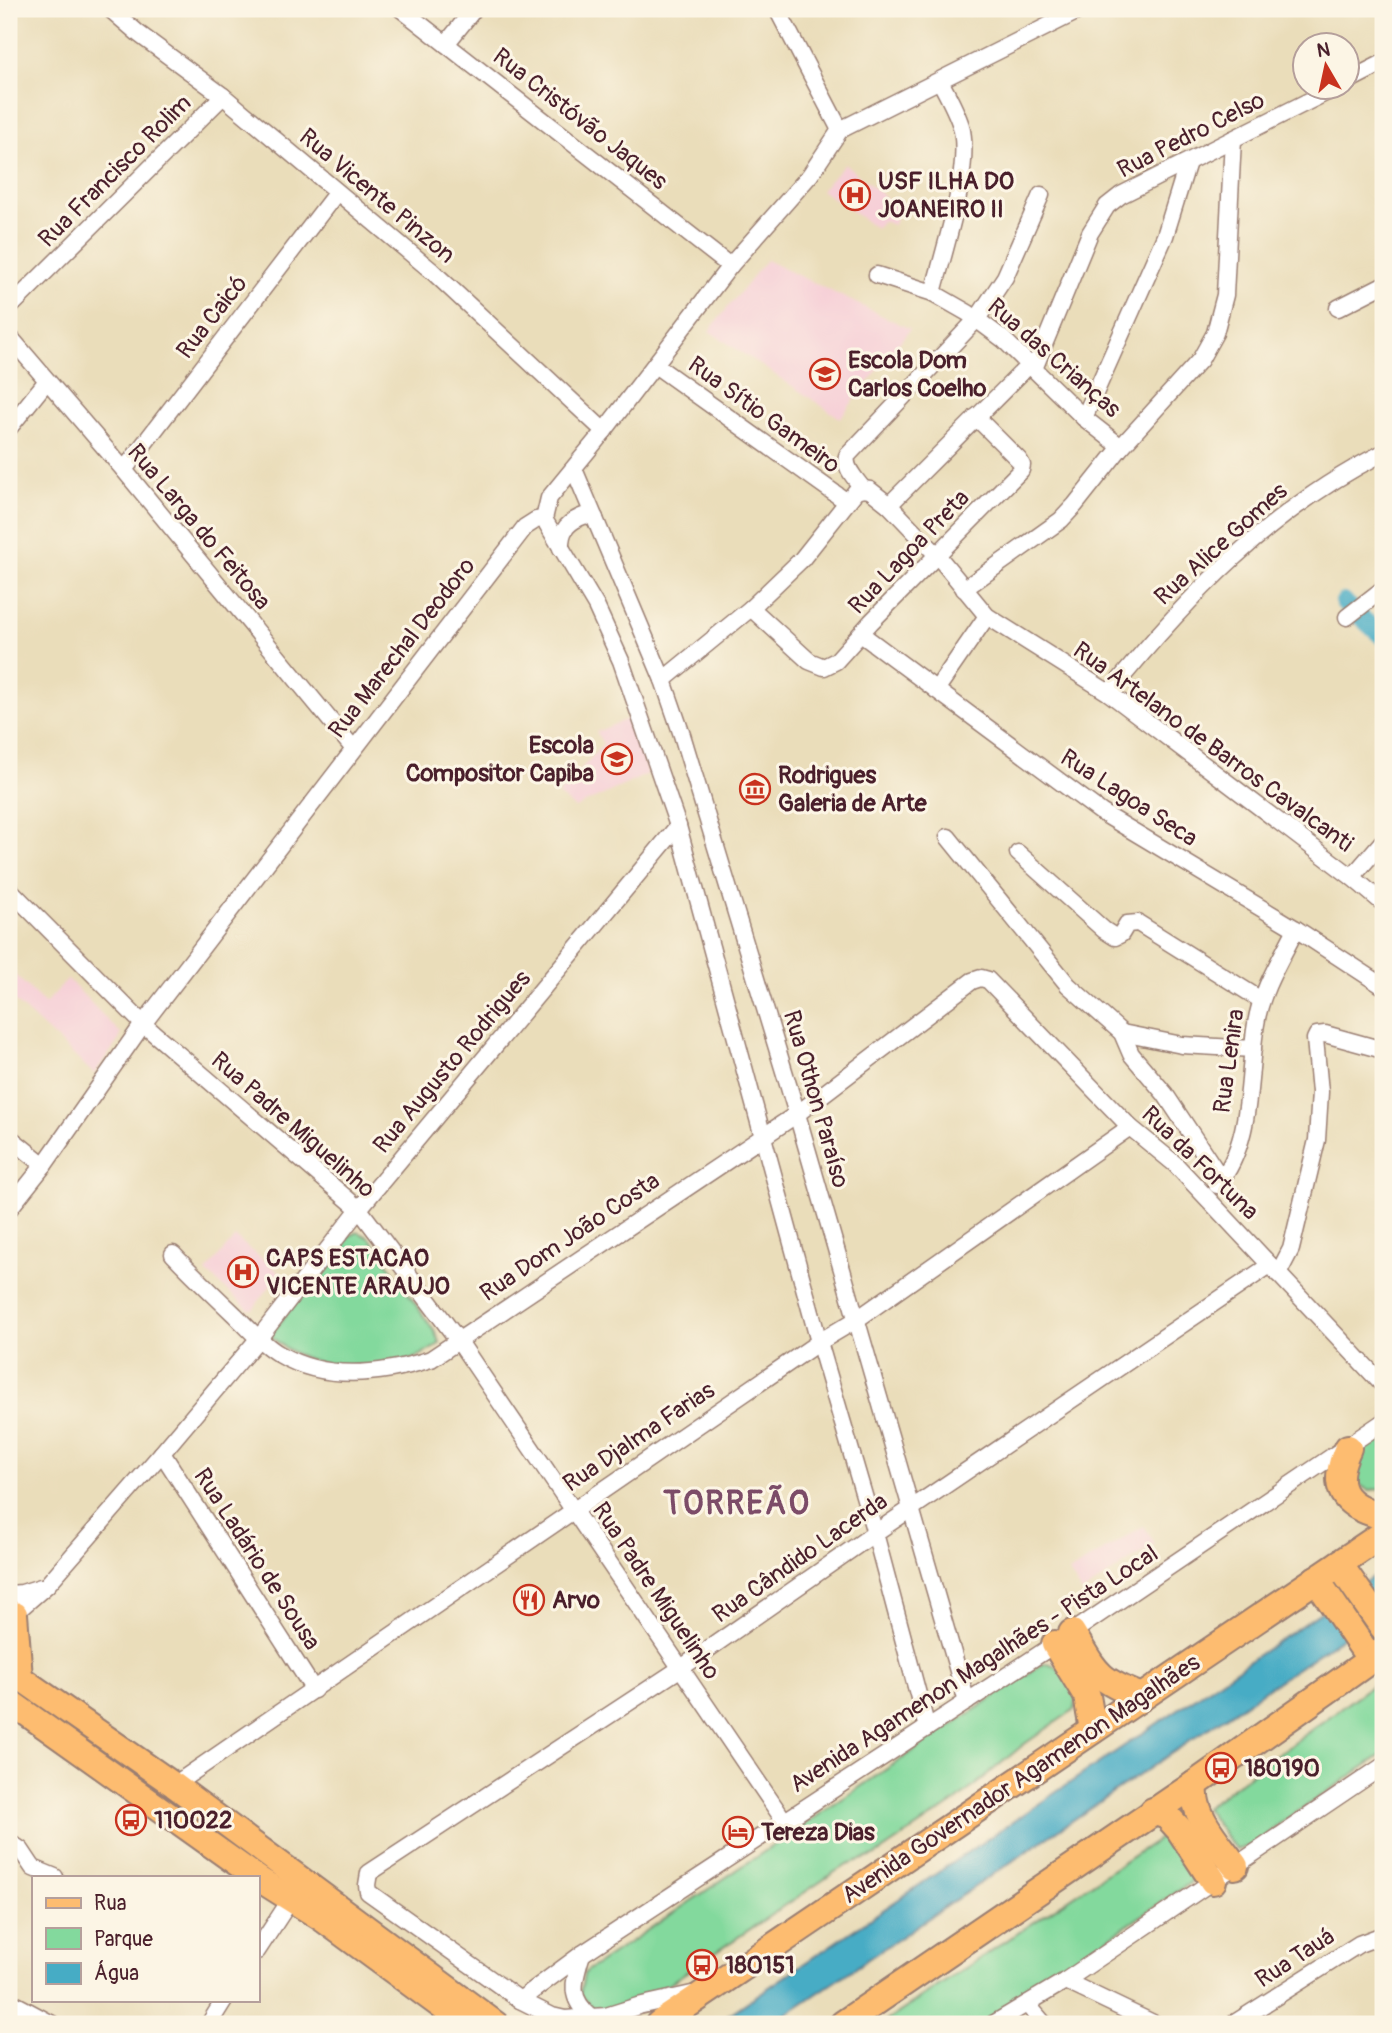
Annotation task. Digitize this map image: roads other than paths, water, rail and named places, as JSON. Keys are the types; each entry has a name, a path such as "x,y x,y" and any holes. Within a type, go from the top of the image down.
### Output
{"highway":[{"path":"1348,1448 1339,1465 1339,1486 1344,1495 1355,1504 1383,1516"},
{"name":"Avenida Governador Agamenon Magalhães","path":"659,2024 1142,1697 1346,1574 1383,1534"},
{"path":"1346,1574 1382,1626"},
{"path":"842,2024 1195,1784 1371,1651 1322,1589"},
{"path":"1064,1639 1102,1679 1142,1697"},
{"path":"1064,1639 1087,1696 1093,1730"},
{"path":"1195,1784 1193,1799 1199,1815 1235,1866"},
{"path":"1153,1811 1167,1816 1179,1829 1213,1881"}],"main road":[{"path":"10,1608 15,1673 174,1785 496,2024"},
{"path":"9,1701 253,1876"},
{"path":"259,1880 322,1919 465,2024"}],"street":[{"name":"Rua Vicente Pinzon","path":"110,9 139,34 223,96 432,271 604,431"},
{"name":"Rua Cristóvão Jaques","path":"401,9 730,266"},
{"path":"446,44 474,9"},
{"path":"777,9 840,130"},
{"path":"927,1728 678,826 621,661 596,606 544,519 549,498 604,431 730,266 810,175 840,130 1082,9"},
{"path":"1360,75 1383,63"},
{"path":"933,293 956,197 963,152 962,128 940,81"},
{"name":"Rua Francisco Rolim","path":"9,309 223,96"},
{"name":"Rua Pedro Celso","path":"1032,367 1090,233 1107,206 1121,195 1307,102"},
{"path":"964,589 1061,520 1121,447 1200,360 1215,333 1225,295 1233,139"},
{"path":"1084,418 1165,236 1188,162"},
{"name":"Rua Caicó","path":"124,470 337,192"},
{"path":"663,680 751,608 802,559 856,491 863,489 848,468 847,456 976,319 1005,277 1041,195"},
{"name":"Rua das Crianças","path":"877,275 933,293 976,319 1032,367 1084,418 1121,447"},
{"path":"1338,308 1383,285"},
{"name":"Rua Larga do Feitosa","path":"9,336 124,470 353,748"},
{"name":"Rua Sítio Gameiro","path":"655,365 846,502"},
{"path":"889,505 976,417 1032,367"},
{"path":"9,428 46,382"},
{"name":"Rua Lagoa Preta","path":"751,608 809,662 824,667 836,661 1021,470 1022,465 976,417"},
{"name":"Rua Alice Gomes","path":"1109,693 1153,638 1231,559 1313,492 1383,453"},
{"name":"Rua Othon Paraíso","path":"574,469 663,680 797,1114 967,1702"},
{"name":"Rua Artelano de Barros Cavalcanti","path":"863,489 870,490 889,505 937,555 987,616 1109,693 1383,903"},
{"path":"561,548 562,532 570,522 586,515 595,518"},
{"name":"Rua Marechal Deodoro","path":"9,1209 44,1165 143,1024 353,748 525,527 536,520 544,519"},
{"path":"1348,617 1383,589"},
{"path":"936,690 987,616"},
{"name":"Rua Lagoa Seca","path":"860,634 1101,812 1296,929 1383,986"},
{"name":"Rua Augusto Rodrigues","path":"10,1608 47,1585 162,1454 259,1338 359,1209 678,826"},
{"path":"948,837 1068,985 1122,1033 1131,1054 1165,1094 1222,1180"},
{"path":"1352,877 1383,841"},
{"path":"1017,853 1104,930 1118,937 1127,924 1138,923 1261,1000"},
{"name":"Rua Padre Miguelinho","path":"9,889 143,1024 359,1209 458,1340 785,1822"},
{"name":"Rua Lenira","path":"1206,1198 1222,1180 1234,1156 1245,1119 1255,1024 1261,1000 1296,929"},
{"name":"Rua Dom João Costa","path":"173,1254 259,1338 279,1354 302,1364 331,1372 366,1374 398,1370 431,1359 797,1114 972,981 981,978"},
{"name":"Rua da Fortuna","path":"981,978 988,980 1130,1127 1161,1150 1383,1385"},
{"path":"1122,1033 1182,1045 1253,1049"},
{"path":"1274,1270 1291,1249 1317,1140 1320,1092 1315,1044 1317,1035 1325,1034 1383,1050"},
{"name":"Rua Djalma Farias","path":"174,1785 819,1342 856,1320 1130,1127"},
{"path":"9,1138 44,1165"},
{"name":"Rua Cândido Lacerda","path":"520,2000 368,1892 369,1872 681,1668 912,1508 1274,1270"},
{"name":"Avenida Agamenon Magalhães - Pista Local","path":"520,2000 582,1954 1064,1639 1383,1422"},
{"name":"Rua Ladário de Sousa","path":"162,1454 314,1690"},
{"path":"993,2024 1065,1981 1383,1766"},
{"path":"9,1842 21,1850 33,1868 53,1876"},
{"path":"259,1948 291,1899"},
{"name":"Rua Tauá","path":"1240,2022 1359,1944 1382,1937"},
{"path":"582,1954 574,1982 575,1990 581,2009 591,2017"},
{"path":"1065,1981 1155,2024"},
{"path":"520,2000 552,2016 565,2019 606,2016 708,1991"},
{"path":"9,2001 52,2024"},
{"path":"209,2024 223,2002"},
{"path":"1027,2004 1044,2024"}],"water":[{"path":"1383,1570 1383,1610 772,2024 715,2024"}],"waterway":[{"path":"1344,602 1383,637"}],"place":[{"name":"USF ILHA DO JOANEIRO II","path":"855,195"},
{"name":"Escola Dom Carlos Coelho","path":"825,374"},
{"name":"Escola Compositor Capiba","path":"617,759"},
{"name":"Rodrigues Galeria de Arte","path":"755,789"},
{"name":"CAPS ESTACAO VICENTE ARAUJO","path":"243,1272"},
{"name":"Arvo","path":"529,1600"},
{"name":"180190","path":"1221,1768"},
{"name":"110022","path":"131,1820"},
{"name":"Tereza Dias","path":"738,1832"},
{"name":"180151","path":"702,1965"}],"district":[{"name":"TORREÃO","path":"737,1504"}]}
